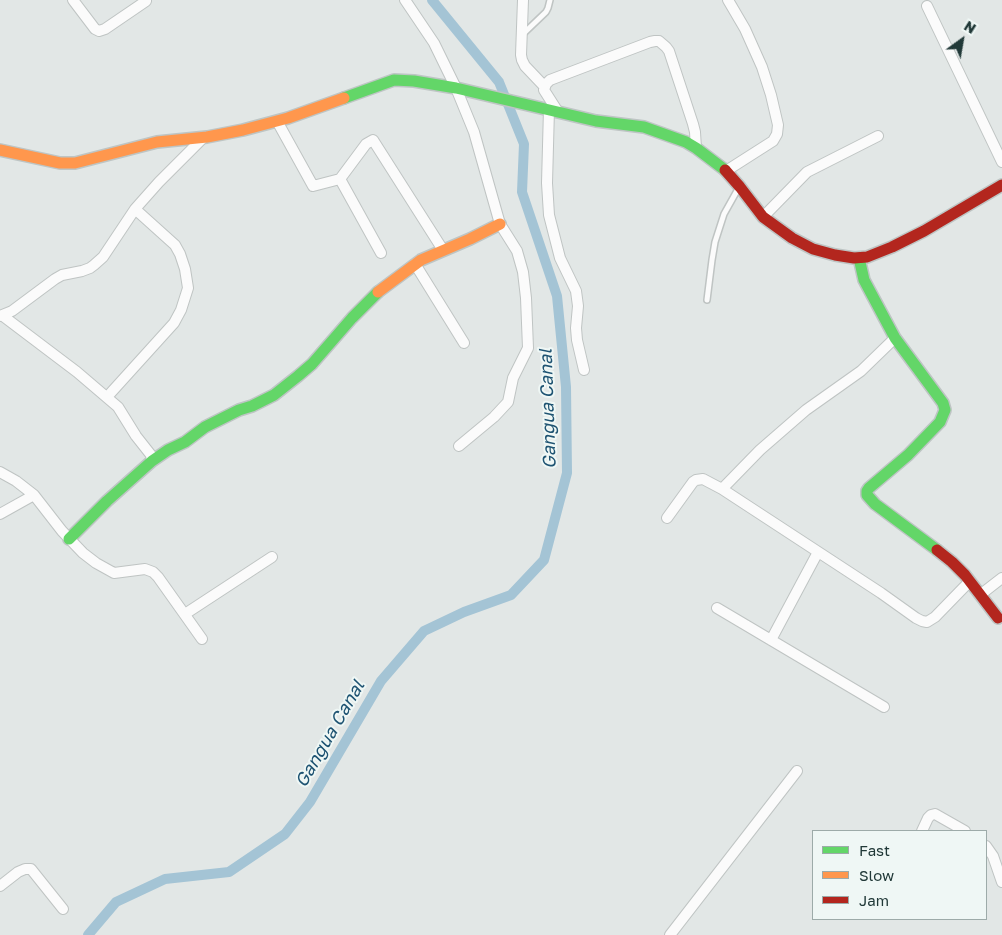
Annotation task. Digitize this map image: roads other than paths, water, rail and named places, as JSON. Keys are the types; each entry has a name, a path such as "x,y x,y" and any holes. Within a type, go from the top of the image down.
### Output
{"street":[{"path":"73,0 98,31 105,29 146,1"},
{"path":"404,0 434,43 456,88 474,132 500,224 517,251 523,272 528,348 513,378 508,402 494,417 459,446"},
{"path":"523,0 521,55 525,66 544,86 549,110 547,184 549,215 560,258 576,291 578,306 577,340 584,370"},
{"path":"726,171 773,141 777,134 778,125 762,67 730,1"},
{"path":"927,6 1002,162"},
{"path":"544,86 550,80 650,42 659,41 669,51 693,124 696,148"},
{"path":"0,150 60,163 74,163 157,142 204,138 243,130 277,121 394,80 414,81 456,88 596,121 644,127 677,138 696,148 726,171 764,217 792,238 814,249 835,256 867,257 892,247 924,231 1002,185"},
{"path":"277,121 313,186 340,179 366,144 373,140 443,250"},
{"path":"764,217 808,172 878,136"},
{"path":"152,461 151,455 136,436 118,406 77,372 1,316 21,305 62,275 82,271 94,265 135,209 159,182 204,138"},
{"path":"340,179 381,253"},
{"path":"107,397 174,322 181,310 188,288 185,269 175,245 135,209"},
{"path":"70,539 107,501 152,461 168,450 185,442 205,427 274,395 298,376 312,364 381,288 421,260 500,224"},
{"path":"859,258 864,280 895,338 943,403 945,410 940,422 908,455 869,488 867,495 872,501 952,562 970,581 998,618"},
{"path":"415,264 464,344"},
{"path":"722,490 760,450 806,410 861,371 895,338"},
{"path":"0,472 16,481 34,496 70,539 96,563 114,573 145,569 153,572 202,639"},
{"path":"667,518 693,482 703,479 922,621 928,622 935,617 970,581"},
{"path":"0,514 34,496"},
{"path":"771,640 818,552"},
{"path":"185,614 272,557"},
{"path":"980,595 1002,578"},
{"path":"717,608 884,707"},
{"path":"670,935 797,771"},
{"path":"922,830 928,818 935,814 963,830"},
{"path":"987,847 993,856 1002,882"},
{"path":"0,886 18,872 31,869 63,909"}],"lane":[{"path":"522,34 546,12 550,0"},
{"path":"707,300 715,242 724,214 740,187"}],"waterway":[{"name":"Gangua Canal","path":"88,935 116,902 165,879 229,872 285,834 310,802 381,681 424,631 464,612 511,595 544,560 567,473 566,387 557,296 522,192 524,144 499,82 432,0"}]}
